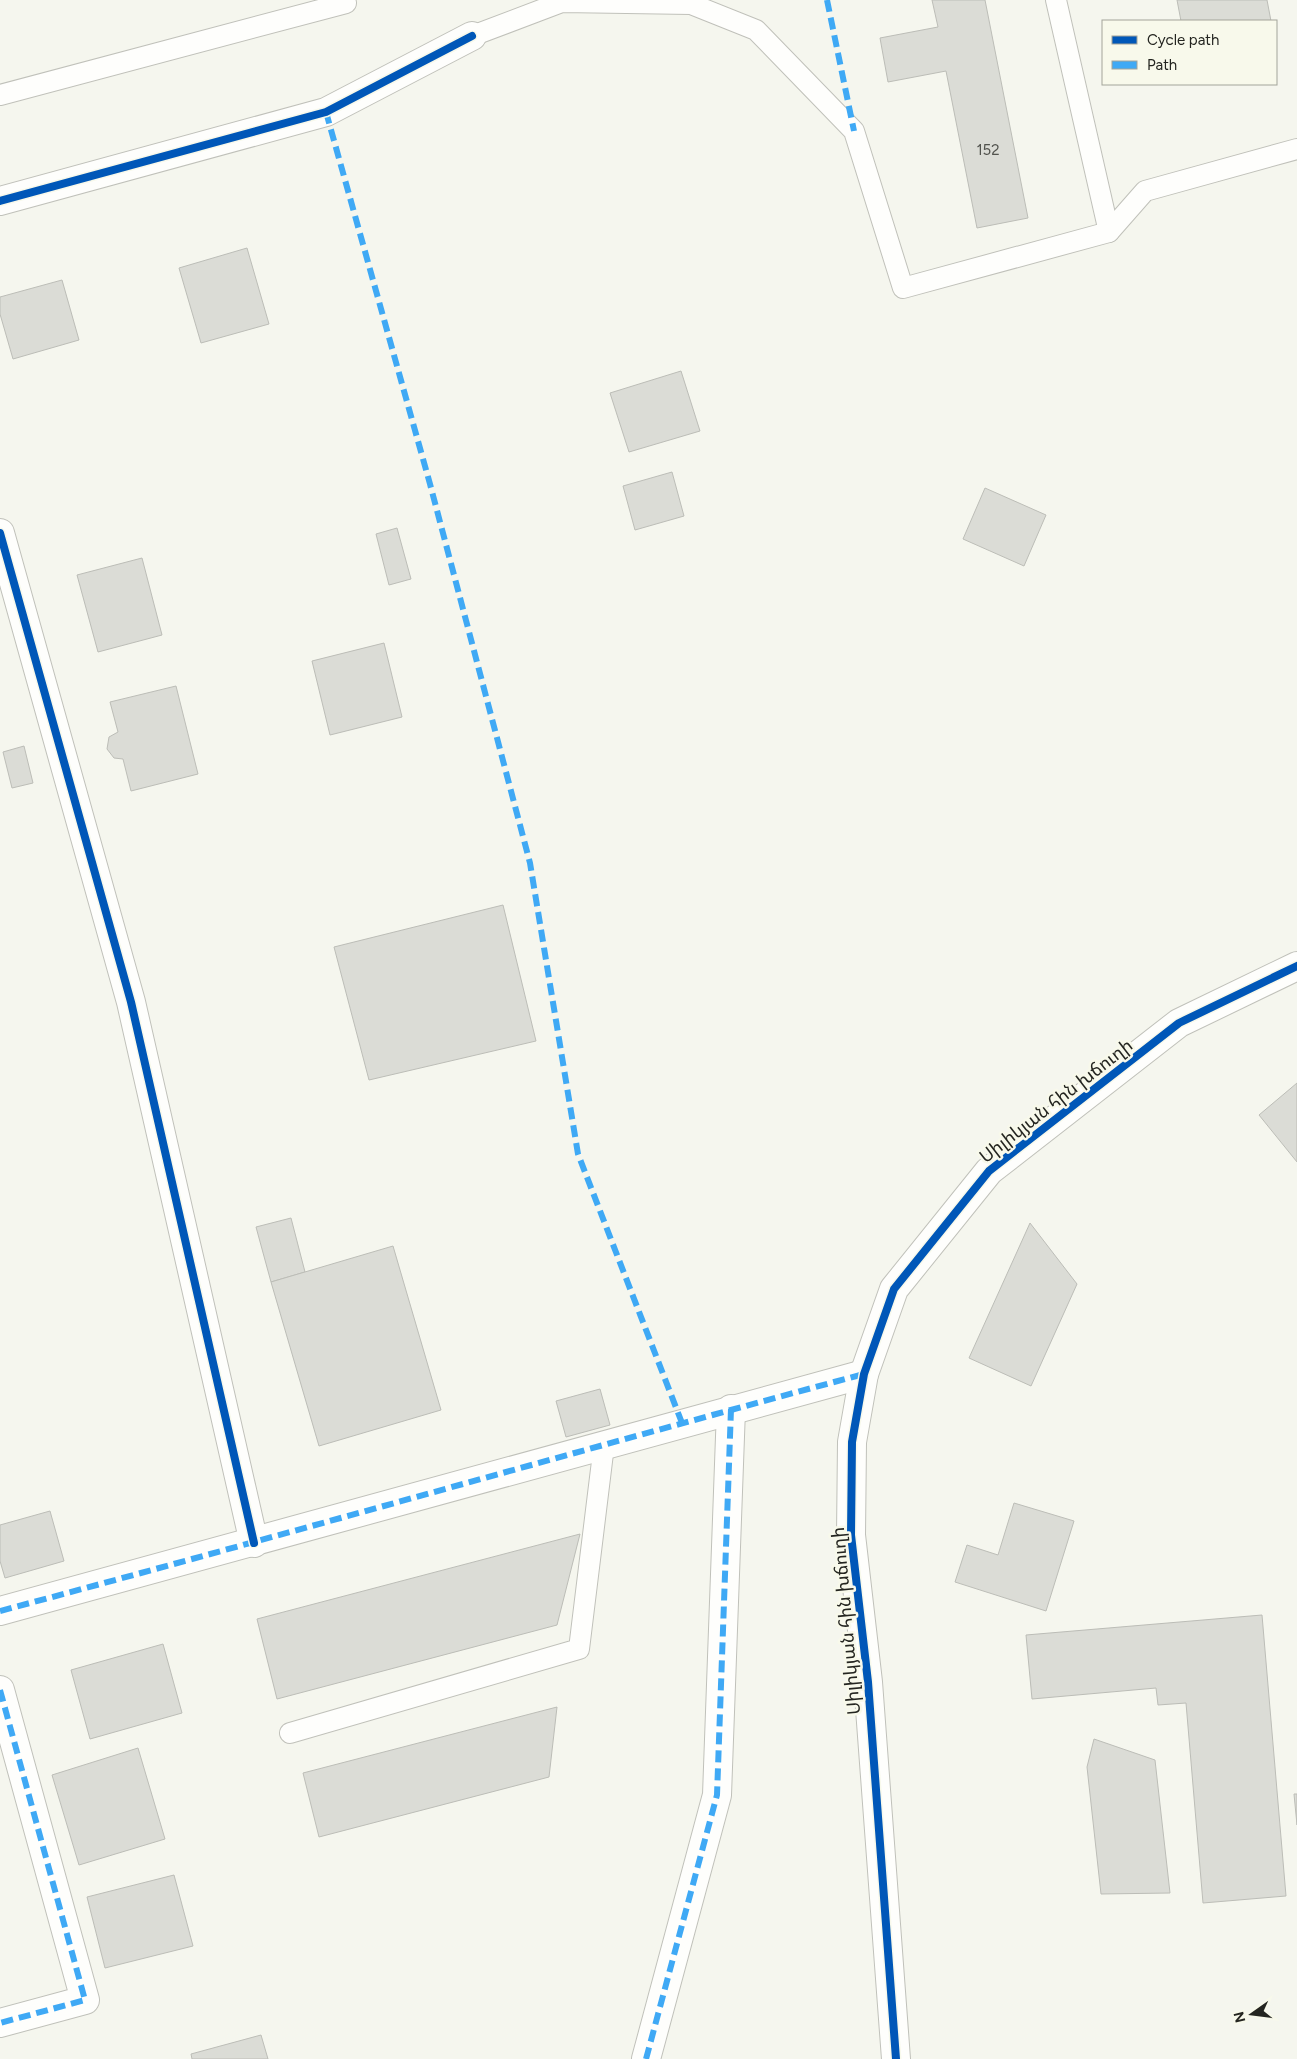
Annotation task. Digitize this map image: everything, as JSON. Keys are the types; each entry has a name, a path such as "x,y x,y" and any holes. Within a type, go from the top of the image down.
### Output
{"street":[{"path":"0,201 326,112 472,36"},
{"path":"0,533 131,1002 254,1543"},
{"name":"Սիլիկյան հին խճուղի","path":"896,2059 868,1682 851,1535 852,1442 864,1374 894,1289 989,1171 1179,1023 1297,966"},
{"path":"0,1611 254,1543 731,1409 864,1374"},
{"path":"646,2059 717,1795 731,1409"},
{"path":"0,1690 85,2000 0,2023"}],"lane":[{"path":"0,95 346,3 345,0"},
{"path":"1056,0 1109,232"},
{"path":"472,36 562,2 691,4 756,30 854,131 903,288 1109,232 1145,191 1297,149"},
{"path":"290,1732 579,1649 604,1446"}],"building":[{"path":"932,0 985,0 1028,218 977,228 946,71 888,82 880,38 938,27"},
{"path":"1177,0 1267,0 1271,20 1181,20"},
{"path":"247,248 269,324 201,343 179,268"},
{"path":"62,280 79,340 13,359 0,314 0,297"},
{"path":"681,371 700,431 629,452 610,393"},
{"path":"672,472 684,516 635,530 623,486"},
{"path":"985,488 1046,515 1024,566 963,539"},
{"path":"397,528 411,579 389,585 376,534"},
{"path":"142,558 162,635 98,652 77,575"},
{"path":"384,643 402,717 330,735 312,661"},
{"path":"176,686 198,774 131,791 123,759 114,758 107,749 109,737 118,732 110,702"},
{"path":"24,746 33,783 12,788 3,752"},
{"path":"503,905 536,1041 369,1080 334,947"},
{"path":"1297,1083 1297,1162 1259,1115"},
{"path":"291,1218 305,1272 271,1282 256,1227"},
{"path":"1030,1223 1077,1284 1031,1386 969,1358"},
{"path":"393,1246 441,1410 319,1446 271,1282"},
{"path":"600,1389 610,1425 566,1437 556,1401"},
{"path":"1014,1503 1074,1521 1046,1611 955,1582 967,1545 998,1555"},
{"path":"50,1511 64,1561 5,1578 0,1561 0,1525"},
{"path":"580,1534 557,1625 277,1699 257,1619"},
{"path":"1262,1615 1286,1896 1203,1903 1186,1703 1158,1705 1156,1688 1032,1699 1026,1635"},
{"path":"163,1644 182,1713 90,1739 71,1670"},
{"path":"557,1707 549,1777 319,1837 303,1773"},
{"path":"1094,1739 1155,1760 1170,1893 1101,1894 1087,1767"},
{"path":"138,1748 165,1839 79,1865 52,1775"},
{"path":"1294,1794 1297,1794 1297,1825"},
{"path":"174,1875 193,1946 105,1968 87,1897"},
{"path":"261,2035 268,2059 192,2059 191,2054"}],"marked path":[{"path":"827,0 854,131"},
{"path":"326,112 430,484 530,863 578,1154 682,1423"},
{"path":"0,1611 864,1374"},
{"path":"646,2059 717,1795 731,1409"},
{"path":"0,1690 85,2000 0,2023"}],"cycle path":[{"path":"0,201 326,112 472,36"},
{"path":"0,533 131,1002 254,1543"},
{"path":"896,2059 868,1682 851,1535 852,1442 864,1374 894,1289 989,1171 1179,1023 1297,966"}]}
